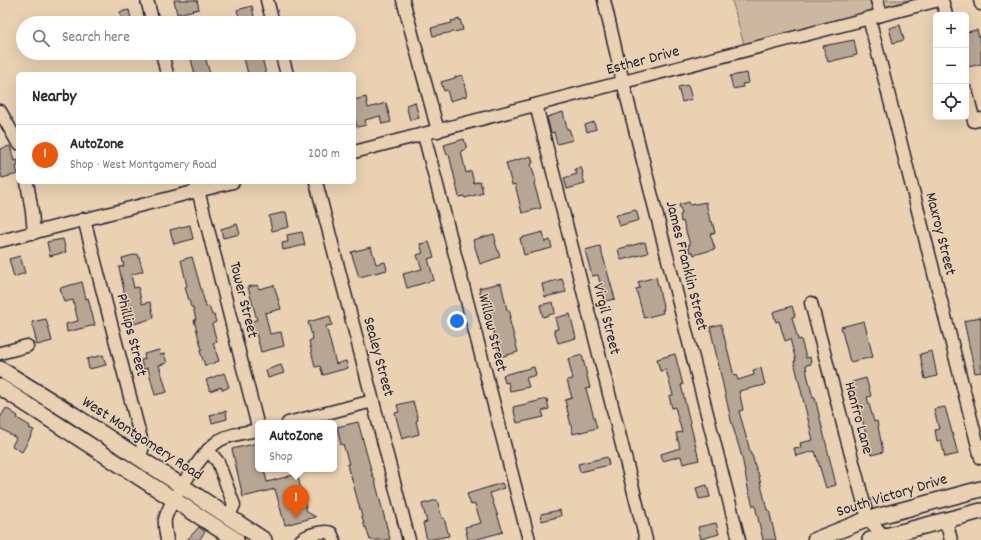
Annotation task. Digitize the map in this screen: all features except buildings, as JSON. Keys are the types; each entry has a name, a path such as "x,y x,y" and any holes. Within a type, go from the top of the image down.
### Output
{"main road":[{"name":"West Montgomery Road","path":"0,369 138,458 177,493 236,540"},
{"name":"West Montgomery Road","path":"0,387 67,430 177,493 228,516 264,540"},
{"path":"67,430 74,416"},
{"name":"South Victory Drive","path":"815,540 868,519 981,489"},
{"path":"880,539 981,511"}],"street":[{"path":"147,0 152,16"},
{"path":"267,0 271,16"},
{"path":"403,0 438,131"},
{"name":"James Franklin Street","path":"604,0 623,82 739,540"},
{"path":"876,0 881,15"},
{"name":"Esther Drive","path":"356,152 536,106 939,0"},
{"path":"942,0 945,12"},
{"path":"980,0 981,4"},
{"name":"Maxroy Street","path":"869,18 981,458"},
{"path":"164,60 167,72"},
{"path":"283,60 286,72"},
{"path":"969,102 974,121 981,120"},
{"name":"Virgil Street","path":"536,106 646,540"},
{"path":"0,111 16,139"},
{"name":"Willow Street","path":"424,135 529,540"},
{"path":"27,184 34,233"},
{"path":"0,241 34,233 197,186 215,184"},
{"name":"Sealey Street","path":"317,184 409,540"},
{"name":"Tower Street","path":"197,186 256,420"},
{"name":"Phillips Street","path":"84,219 143,447 138,458"},
{"name":"Hanfro Lane","path":"811,303 868,519 880,539"},
{"path":"0,352 27,346"},
{"path":"300,420 373,401"},
{"path":"167,540 165,519 177,493 208,450 218,441 233,435 255,431"},
{"path":"208,450 218,462 234,505 228,516"},
{"path":"946,521 951,540"},
{"path":"301,540 307,536 328,532 331,533 334,540"}],"shaded area":[{"path":"732,0 912,0 744,45"}],"place":[{"name":"AutoZone","path":"296,518"}]}
